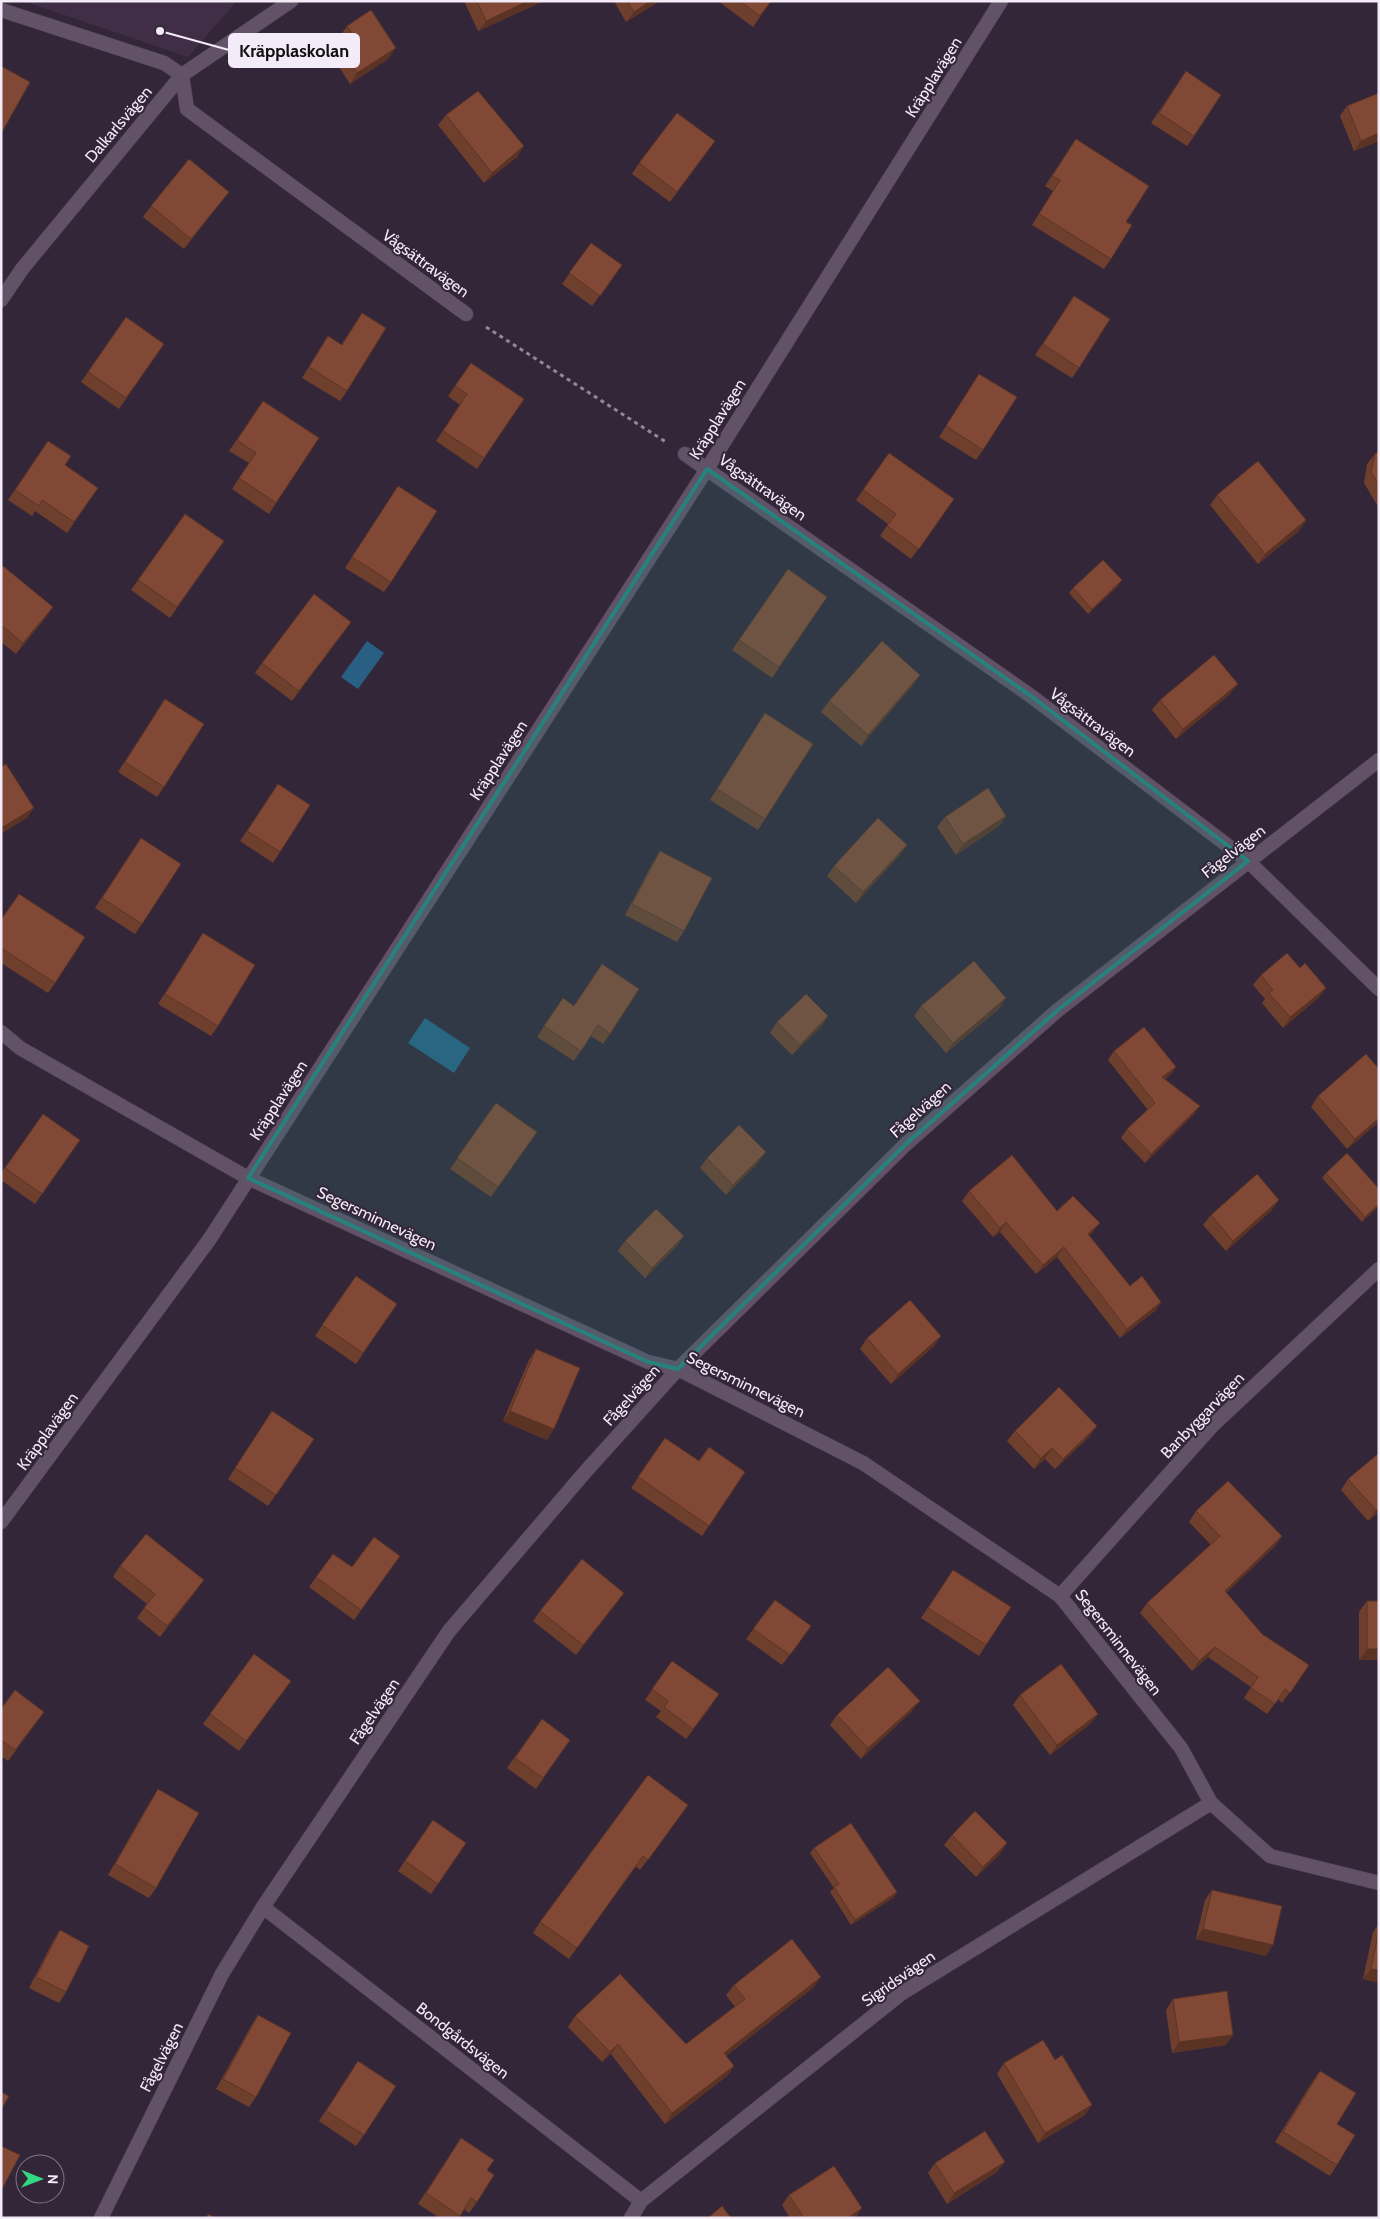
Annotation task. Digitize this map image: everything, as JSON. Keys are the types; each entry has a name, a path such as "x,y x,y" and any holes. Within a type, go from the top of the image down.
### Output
{"street":[{"name":"Dalkarlsvägen","path":"1,300 22,268 182,75 291,1"},
{"name":"Kräpplavägen","path":"1,1522 209,1240 707,469 1001,1"},
{"path":"1,10 164,63 182,75"},
{"name":"Vågsättravägen","path":"182,75 188,108 466,314"},
{"name":"Vågsättravägen","path":"685,454 1031,696 1248,861 1379,989"},
{"name":"Fågelvägen","path":"101,2218 222,1974 264,1907 449,1631 586,1471 678,1369 906,1144 1058,1010 1379,760"},
{"name":"Segersminnevägen","path":"1,1032 20,1048 248,1178 648,1362 678,1369 863,1463 1060,1596 1181,1748 1211,1803 1270,1856 1379,1883"},
{"name":"Banbyggarvägen","path":"1060,1596 1212,1426 1378,1272"},
{"name":"Sigridsvägen","path":"631,2218 641,2201 902,1993 1211,1803"},
{"name":"Bondgårdsvägen","path":"264,1907 641,2201"}],"path":[{"name":"Vågsättravägen","path":"466,314 685,454"}],"highlighted area":[{"path":"707,469 1031,696 1248,861 1058,1010 906,1144 678,1369 648,1362 248,1178"}],"shaded area":[{"path":"23,1 237,1 188,57"}],"water":[{"path":"367,641 384,653 358,689 341,677"},
{"path":"425,1018 470,1048 454,1073 408,1043"}],"building":[{"path":"477,1 528,1 486,21"},
{"path":"627,1 650,1 634,12"},
{"path":"740,1 771,1 760,16"},
{"path":"371,10 396,48 357,73 338,44 352,34 347,26"},
{"path":"1,66 30,82 1,134"},
{"path":"1186,71 1221,95 1194,136 1159,113"},
{"path":"478,91 524,146 492,173 446,115"},
{"path":"1379,93 1379,133 1361,141 1347,106"},
{"path":"677,113 715,141 677,192 639,163"},
{"path":"1076,139 1149,186 1126,222 1132,225 1111,259 1039,214 1060,180 1052,176"},
{"path":"189,159 229,192 191,239 151,206"},
{"path":"591,243 622,265 600,296 569,273"},
{"path":"1074,296 1110,319 1079,368 1043,344"},
{"path":"362,313 386,328 347,391 309,367 328,336 342,345"},
{"path":"126,317 164,344 126,398 88,372"},
{"path":"471,363 524,399 484,458 443,431 467,394 455,386"},
{"path":"979,374 1017,397 983,450 946,426"},
{"path":"263,401 319,438 276,503 239,478 256,453 237,440"},
{"path":"48,441 71,456 65,465 98,488 74,522 42,500 39,506 15,490"},
{"path":"1379,451 1379,485 1371,472 1375,454"},
{"path":"889,453 954,499 919,549 887,526 896,514 863,490"},
{"path":"1258,461 1306,520 1265,554 1217,495"},
{"path":"398,486 437,511 391,582 352,557"},
{"path":"185,514 224,541 177,607 138,580"},
{"path":"1103,560 1122,580 1092,609 1073,588"},
{"path":"3,566 53,607 23,643 1,625 1,568"},
{"path":"788,569 827,597 779,667 739,640"},
{"path":"314,594 351,622 299,691 262,663"},
{"path":"882,641 920,675 868,735 829,701"},
{"path":"1214,655 1238,684 1183,729 1160,700"},
{"path":"165,699 204,724 164,787 125,762"},
{"path":"765,713 813,744 765,819 717,789"},
{"path":"6,764 34,808 3,827 1,823 1,767"},
{"path":"278,784 310,805 280,852 247,831"},
{"path":"988,788 1006,816 963,844 945,817"},
{"path":"878,818 907,845 863,892 834,866"},
{"path":"141,838 181,864 142,924 102,898"},
{"path":"660,851 712,878 684,931 632,904"},
{"path":"19,894 85,937 55,983 1,948 1,920"},
{"path":"203,933 255,965 218,1026 165,994"},
{"path":"1287,953 1300,968 1305,963 1326,988 1290,1017 1269,993 1273,990 1261,975"},
{"path":"974,961 1006,998 953,1043 921,1006"},
{"path":"602,964 639,989 610,1034 598,1025 581,1051 544,1026 563,998 574,1006"},
{"path":"806,994 828,1016 800,1045 777,1022"},
{"path":"1144,1027 1176,1067 1162,1077 1200,1106 1151,1154 1127,1129 1155,1103 1114,1051"},
{"path":"1366,1054 1379,1069 1379,1118 1355,1139 1318,1096"},
{"path":"496,1103 537,1132 498,1187 457,1158"},
{"path":"43,1114 80,1140 42,1194 5,1168"},
{"path":"739,1125 766,1152 733,1185 707,1158"},
{"path":"1347,1153 1379,1189 1379,1204 1365,1217 1326,1173"},
{"path":"1012,1155 1057,1211 1073,1196 1100,1223 1088,1234 1130,1286 1142,1276 1161,1302 1127,1329 1064,1247 1043,1265 1006,1222 1000,1228 969,1191"},
{"path":"1257,1174 1279,1200 1233,1241 1211,1215"},
{"path":"656,1209 684,1236 652,1268 625,1241"},
{"path":"356,1276 397,1304 363,1353 322,1325"},
{"path":"910,1300 941,1336 898,1374 867,1338"},
{"path":"536,1349 580,1368 554,1429 510,1411"},
{"path":"1059,1387 1097,1426 1063,1459 1052,1448 1041,1458 1015,1431"},
{"path":"272,1411 314,1439 276,1495 235,1468"},
{"path":"665,1438 699,1461 709,1447 745,1472 709,1526 638,1477"},
{"path":"1379,1453 1379,1508 1376,1510 1348,1479"},
{"path":"1228,1481 1282,1536 1225,1591 1262,1634 1309,1665 1290,1693 1285,1689 1275,1704 1251,1688 1258,1677 1215,1647 1199,1661 1147,1603 1220,1536 1196,1511"},
{"path":"146,1534 204,1580 167,1626 144,1608 155,1594 120,1566"},
{"path":"374,1537 400,1556 361,1610 316,1577 333,1554 352,1567"},
{"path":"582,1559 624,1593 583,1645 540,1611"},
{"path":"953,1570 1011,1607 986,1645 928,1608"},
{"path":"775,1600 811,1626 790,1655 753,1629"},
{"path":"1367,1601 1379,1601 1379,1649 1367,1649"},
{"path":"254,1654 291,1681 246,1741 210,1714"},
{"path":"672,1661 719,1694 693,1729 664,1707 668,1701 652,1689"},
{"path":"1061,1664 1098,1714 1057,1745 1020,1695"},
{"path":"888,1667 920,1701 868,1748 837,1715"},
{"path":"15,1690 44,1712 15,1750 1,1740 1,1709"},
{"path":"542,1719 570,1740 543,1778 515,1758"},
{"path":"648,1775 688,1805 648,1860 643,1856 577,1948 540,1922"},
{"path":"158,1789 199,1813 156,1888 115,1864"},
{"path":"975,1811 1007,1843 983,1867 952,1835"},
{"path":"433,1820 466,1843 438,1884 405,1861"},
{"path":"851,1823 897,1892 855,1920 834,1887 839,1884 814,1848"},
{"path":"1212,1890 1282,1906 1273,1945 1203,1929"},
{"path":"60,1930 89,1946 66,1992 36,1977"},
{"path":"1379,1930 1379,1970 1371,1969"},
{"path":"792,1939 821,1977 724,2053 734,2066 672,2113 618,2044 610,2052 575,2016 620,1974 686,2044 745,1999 734,1985"},
{"path":"1227,1991 1233,2035 1179,2042 1173,1999"},
{"path":"258,2015 291,2033 256,2097 223,2079"},
{"path":"1043,2040 1055,2060 1062,2055 1092,2105 1045,2133 1004,2063"},
{"path":"358,2061 396,2086 364,2135 326,2111"},
{"path":"1320,2071 1356,2093 1337,2124 1355,2135 1337,2165 1283,2132"},
{"path":"1,2092 9,2096 1,2110"},
{"path":"985,2131 1005,2162 954,2193 935,2163"},
{"path":"461,2138 494,2160 487,2170 494,2175 477,2202 471,2198 460,2216 426,2193"},
{"path":"1,2146 18,2154 15,2154 15,2164 1,2191"},
{"path":"834,2166 862,2208 848,2218 804,2218 789,2195"},
{"path":"722,2206 731,2218 708,2218"},
{"path":"208,2214 216,2218 206,2218"}],"place":[{"name":"Kräpplaskolan","path":"160,31"}]}
